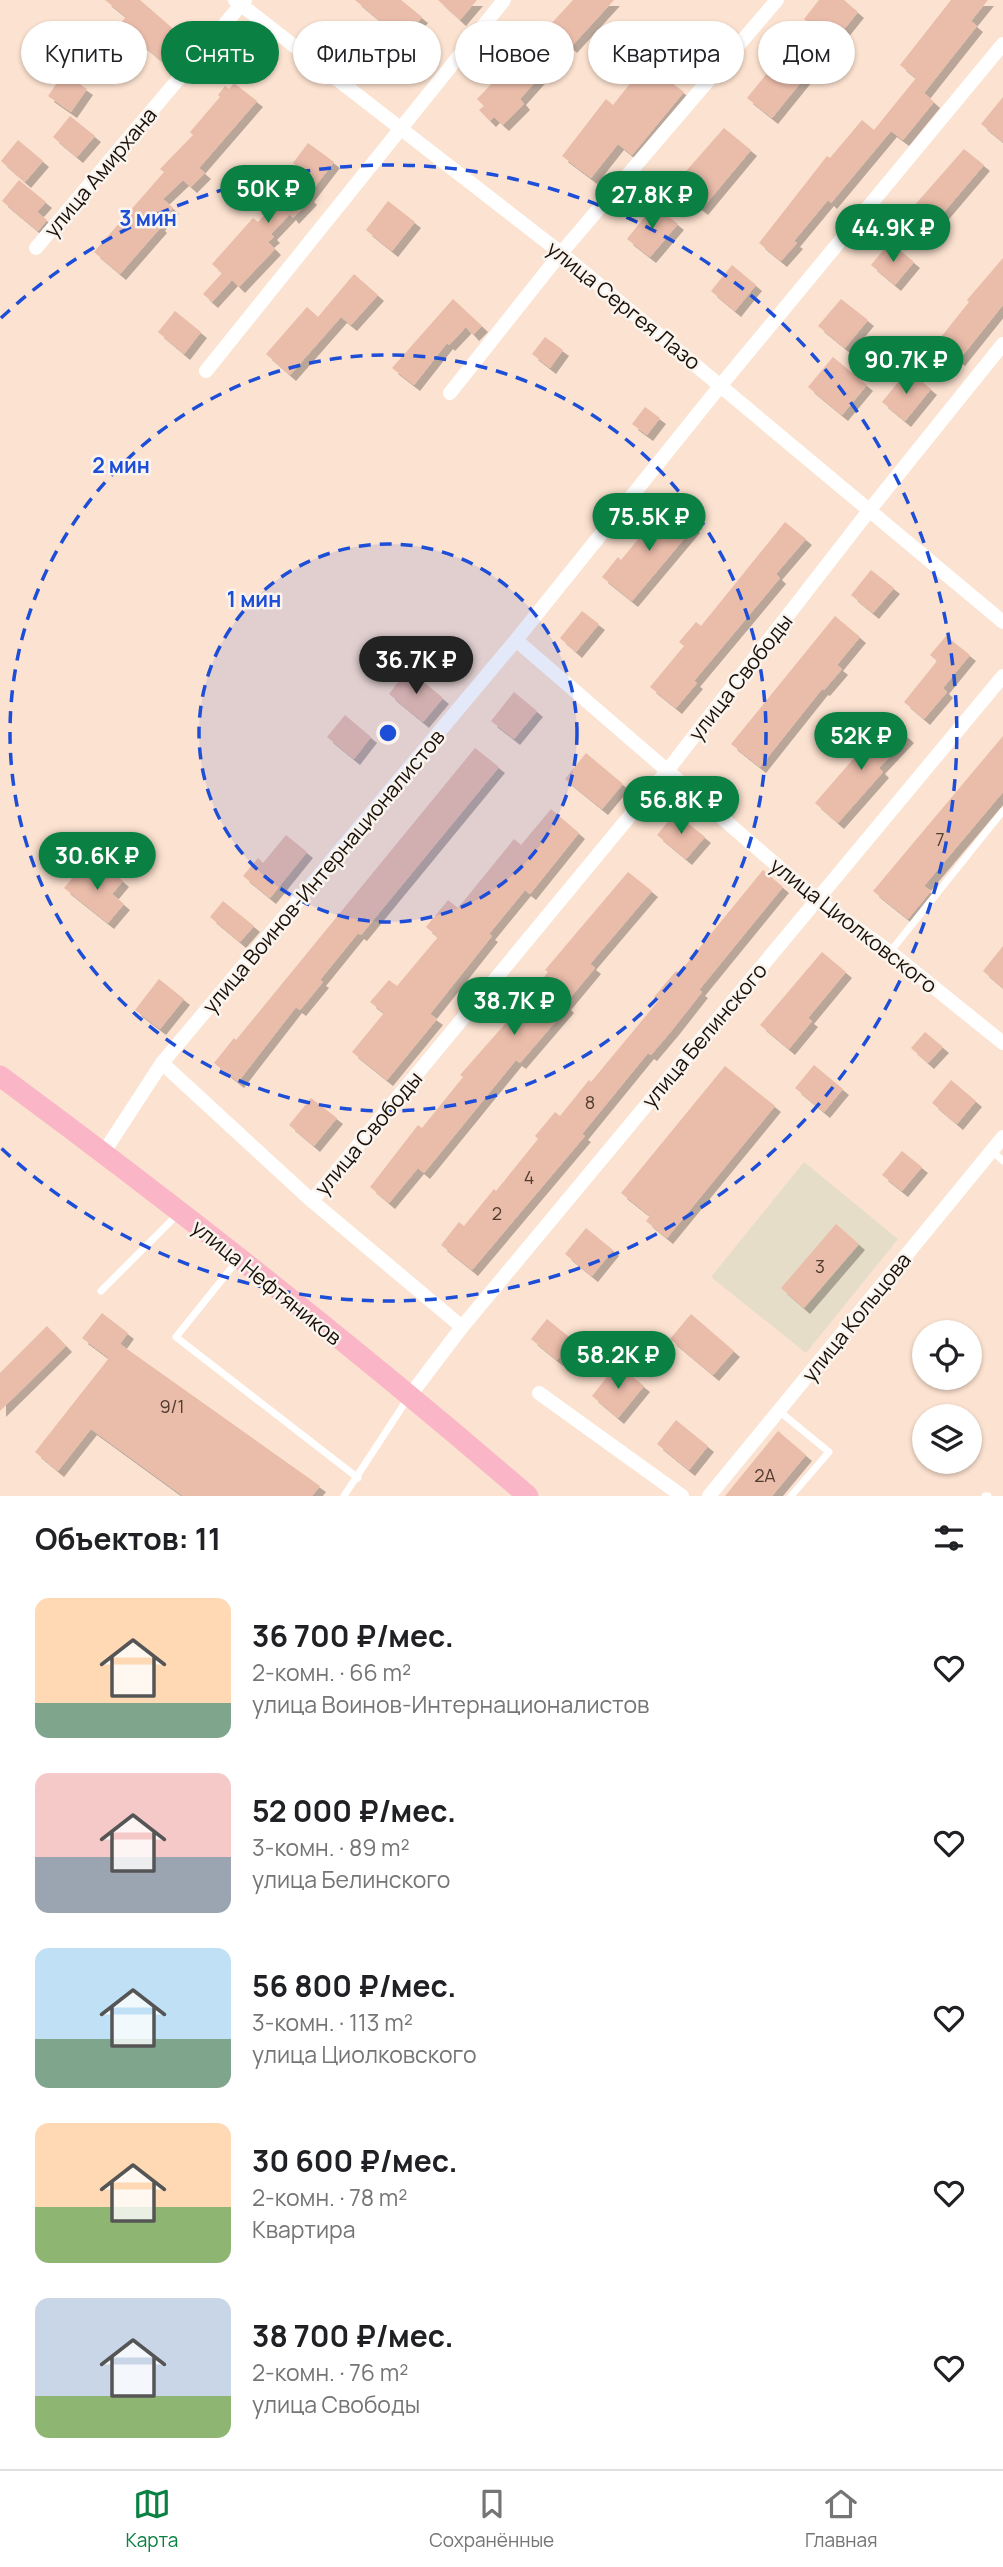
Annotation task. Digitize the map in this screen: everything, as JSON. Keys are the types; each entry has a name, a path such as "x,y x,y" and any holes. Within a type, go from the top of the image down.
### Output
{"main road":[{"name":"улица Нефтяников","path":"0,1076 180,1212 408,1398 441,1421 528,1496"}],"street":[{"path":"206,371 504,0"},
{"path":"450,393 561,253 777,0"},
{"name":"улица Сергея Лазо","path":"241,2 401,131 561,253 721,385 867,512 1003,622"},
{"name":"улица Амирхана","path":"36,248 241,2"},
{"name":"улица Воинов-Интернационалистов","path":"104,1152 162,1063 516,640 721,385 1003,44"},
{"name":"улица Свободы","path":"312,1201 667,771 867,512 1003,344"},
{"name":"улица Циолковского","path":"516,640 817,900 890,952 1003,1043"},
{"name":"улица Белинского","path":"408,1398 462,1327 1003,676"},
{"path":"162,1063 312,1201 462,1327"},
{"name":"улица Кольцова","path":"709,1496 997,1156 1003,1137"},
{"path":"539,1393 682,1496"}],"lane":[{"path":"890,952 1003,811"},
{"path":"101,1291 180,1212"},
{"path":"239,1259 176,1337 358,1478"},
{"path":"344,1496 408,1398"},
{"path":"779,1411 828,1452 791,1496"}],"shaded area":[{"path":"804,1162 898,1239 806,1353 711,1277"}],"building":[{"path":"105,0 140,0 164,21 161,21 161,60 147,49 147,21 122,21 126,17"},
{"path":"355,0 401,0 422,17 419,21 380,21"},
{"path":"438,0 477,0 460,20"},
{"path":"573,0 614,0 595,21 588,21 588,28 574,44 574,21 554,21"},
{"path":"819,0 844,0 858,12 851,21 804,19"},
{"path":"951,0 988,0 971,21 977,26 924,93 934,102 903,140 891,131 831,203 828,200 781,261 759,243 827,156 830,158 862,120 874,130 916,78 900,65"},
{"path":"56,84 80,84 87,89 71,112 48,96"},
{"path":"235,84 257,101 199,168 205,173 191,187 183,180 163,199 173,208 159,225 161,227 120,274 94,252 164,172 160,169 193,135 190,132 220,97 218,95 225,86 229,89"},
{"path":"491,84 533,84 520,99 524,104 503,125 494,117 490,121 479,110 484,106 477,99"},
{"path":"630,84 673,84 684,92 632,155 618,144 591,178 562,156 606,99 613,105"},
{"path":"758,84 800,84 772,118 747,98"},
{"path":"1003,97 1003,142 981,124"},
{"path":"70,116 95,136 77,157 53,137"},
{"path":"724,128 751,150 702,209 673,186"},
{"path":"18,140 43,161 25,182 1,161"},
{"path":"308,143 334,162 308,196 311,199 293,218 290,214 271,234 274,237 268,242 275,249 239,287 232,280 212,302 203,294 222,273 212,264 253,218 258,222 304,172 293,163"},
{"path":"964,149 984,165 927,232 906,215"},
{"path":"19,180 46,202 37,212 47,220 38,231 2,201"},
{"path":"388,201 415,222 392,251 366,230"},
{"path":"654,205 678,224 650,257 627,239"},
{"path":"890,242 914,262 895,285 871,265"},
{"path":"1003,258 1003,305 959,360 937,342 969,302 967,300"},
{"path":"732,265 756,285 735,311 711,291"},
{"path":"354,274 378,295 351,325 341,317 290,375 266,354 307,307 318,317"},
{"path":"453,299 482,326 473,335 466,327 449,345 447,343 414,385 392,368"},
{"path":"841,299 868,320 845,348 818,326"},
{"path":"175,311 201,332 184,354 158,332"},
{"path":"545,337 563,350 550,368 532,354"},
{"path":"833,357 867,385 842,415 808,387"},
{"path":"908,370 931,389 905,421 882,402"},
{"path":"645,407 660,418 647,435 632,424"},
{"path":"667,504 694,527 632,601 602,577 618,557 621,560"},
{"path":"785,522 806,539 776,574 780,578 694,681 697,683 676,708 650,687 684,646 679,642 696,622 701,626"},
{"path":"871,570 894,588 873,613 851,595"},
{"path":"582,611 599,624 576,652 560,638"},
{"path":"835,616 860,637 837,665 842,669 824,690 822,689 760,767 731,744"},
{"path":"946,636 970,655 943,688 947,692 924,719 904,702 937,661 930,655"},
{"path":"408,669 443,698 423,722 389,694"},
{"path":"514,692 537,711 514,739 491,721"},
{"path":"345,715 371,737 354,759 327,737"},
{"path":"888,719 908,737 879,768 883,772 838,823 815,803"},
{"path":"1003,736 1003,792 924,886 931,891 908,919 873,891"},
{"path":"475,748 499,767 361,935 358,933 300,1010 296,1007 238,1082 214,1063 234,1038 236,1040"},
{"path":"586,753 623,784 602,809 565,779"},
{"path":"551,809 579,833 530,894 525,890 489,934 492,936 430,1014 437,1019 387,1080 352,1052 384,1013 370,1002 389,980 397,986 438,937 426,927 448,900 458,908 514,839 521,845"},
{"path":"675,813 705,837 686,859 657,835"},
{"path":"286,835 307,852 270,898 243,876 258,858 263,863"},
{"path":"103,864 123,881 112,894 124,904 108,923 64,888 79,870 91,879"},
{"path":"763,870 783,887 699,990 702,992 673,1029 651,1055 648,1053 582,1134 585,1136 472,1270 441,1245 459,1222 464,1226 494,1189 496,1191 538,1139 535,1136 555,1112 560,1116 589,1080 591,1082 659,1000 654,997 676,971 679,973"},
{"path":"628,872 652,891 590,964 595,968 565,1004 568,1007 520,1063 516,1060 424,1173 418,1168 389,1203 370,1187 418,1125 422,1128 463,1077 460,1075 520,1007 548,972 545,970"},
{"path":"223,901 254,926 240,942 210,917"},
{"path":"1003,946 1003,988 983,971"},
{"path":"822,952 846,972 808,1018 812,1021 789,1049 760,1025"},
{"path":"159,979 184,999 160,1029 135,1010"},
{"path":"925,1032 943,1047 928,1063 911,1048"},
{"path":"814,1065 843,1089 824,1112 795,1088"},
{"path":"725,1066 775,1106 667,1238 646,1221 650,1216 621,1193"},
{"path":"951,1080 976,1101 957,1124 932,1103"},
{"path":"311,1098 337,1118 314,1146 289,1125"},
{"path":"902,1151 922,1167 902,1191 882,1175"},
{"path":"836,1224 859,1244 804,1308 781,1288"},
{"path":"586,1228 613,1250 592,1276 565,1254"},
{"path":"102,1313 128,1333 120,1344 320,1486 312,1496 183,1496 91,1429 58,1471 35,1452 109,1358 82,1338"},
{"path":"691,1314 734,1351 713,1375 670,1339"},
{"path":"547,1319 573,1340 557,1360 531,1339"},
{"path":"47,1326 66,1346 0,1411 0,1373"},
{"path":"617,1364 644,1386 618,1418 592,1396"},
{"path":"676,1420 708,1446 689,1470 657,1444"},
{"path":"778,1431 806,1455 772,1496 725,1496"}]}
